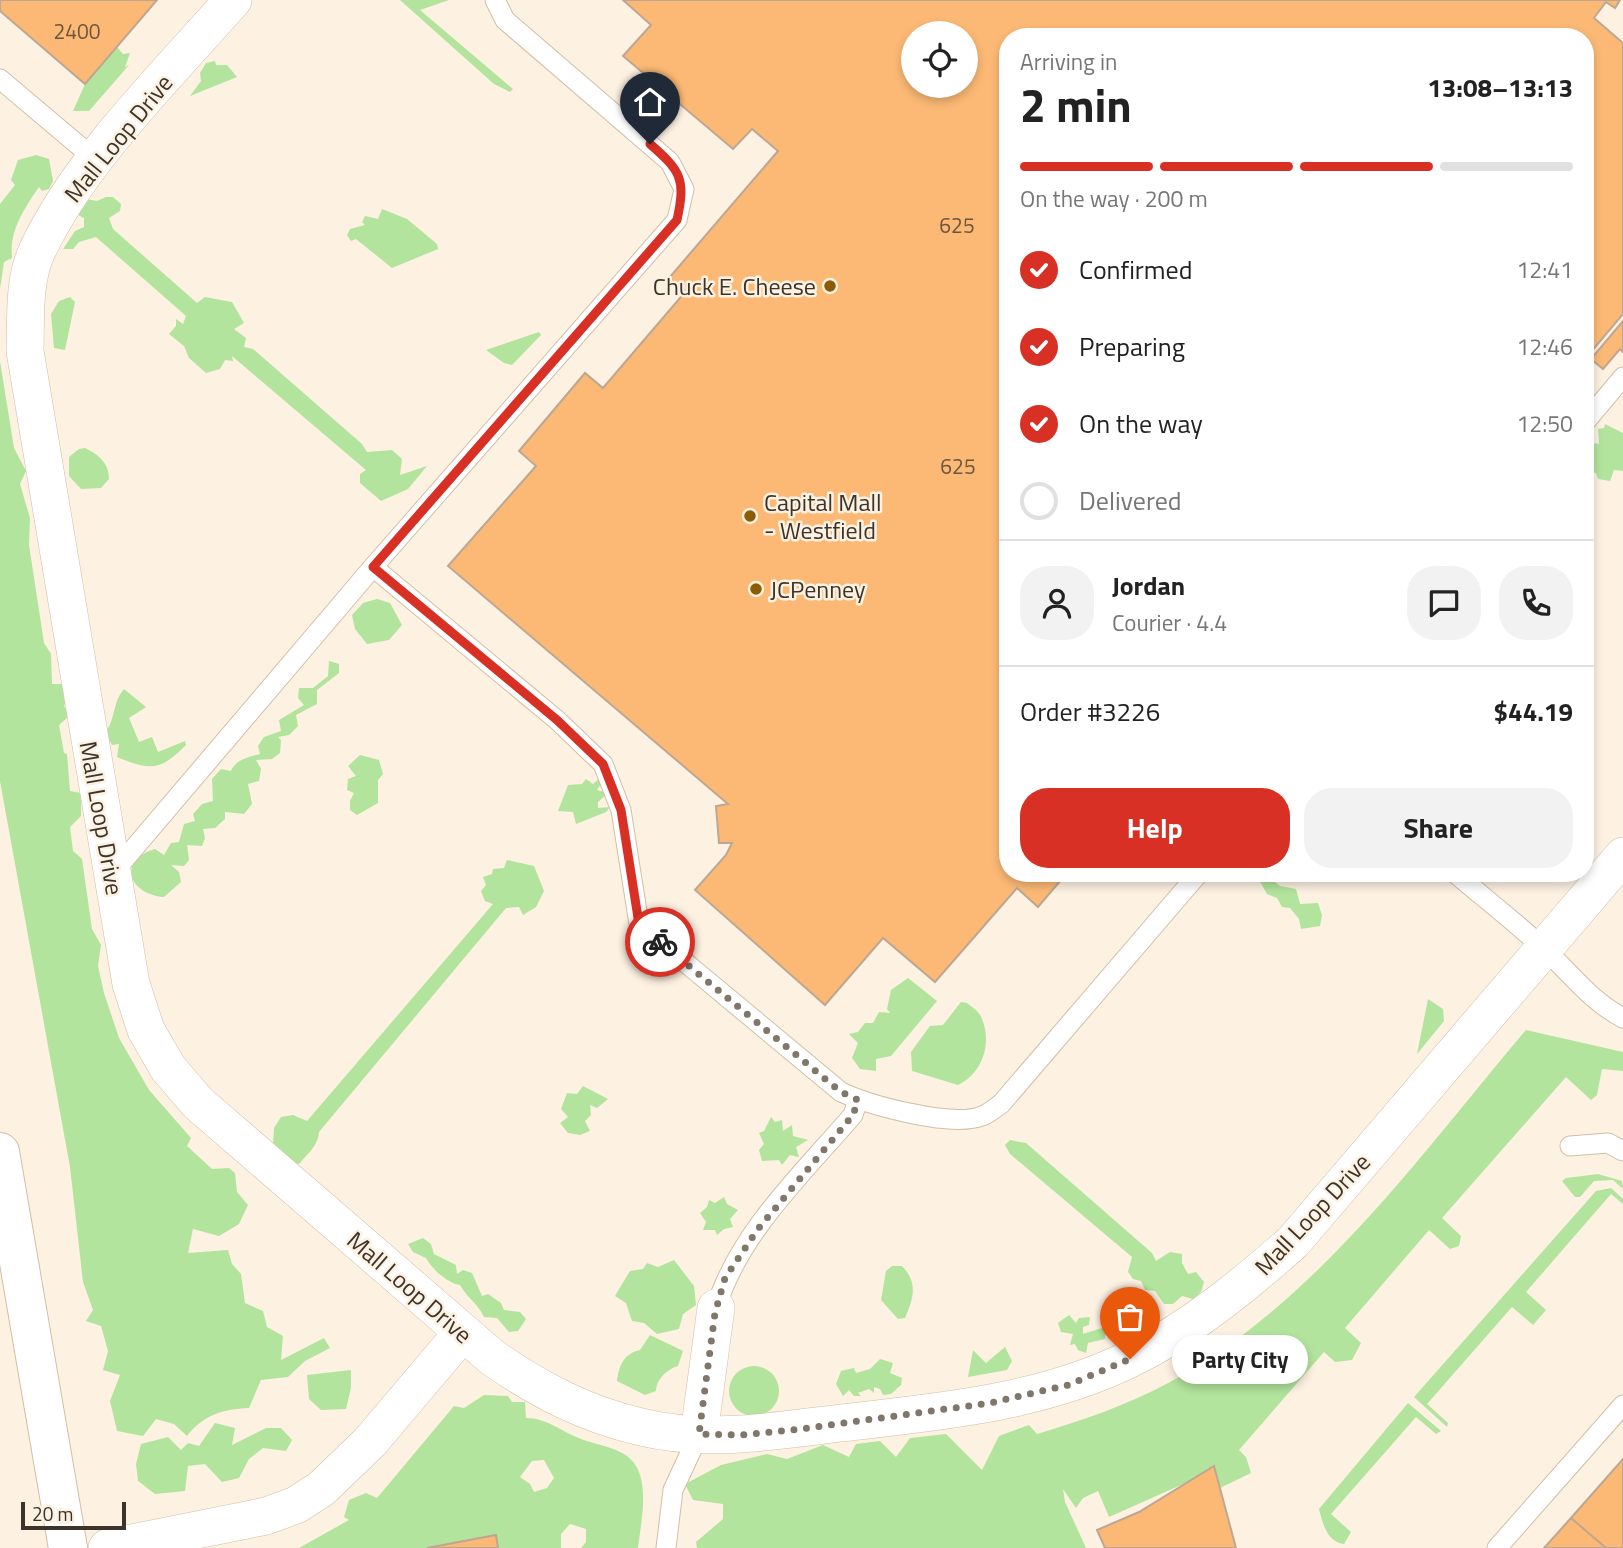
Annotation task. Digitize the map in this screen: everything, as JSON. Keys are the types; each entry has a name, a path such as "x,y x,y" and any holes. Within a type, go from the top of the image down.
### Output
{"main road":[{"path":"0,1152 68,1548"}],"street":[{"name":"Mall Loop Drive","path":"233,0 70,192 36,253 26,301 24,351 131,984 146,1030 168,1068 215,1119 463,1332 526,1381 587,1412 643,1428 741,1435 1002,1401 1068,1385 1130,1359 1185,1329 1241,1287 1293,1241 1623,856"},
{"path":"699,1434 716,1308"},
{"path":"107,1548 266,1516 296,1505 321,1489 370,1442 463,1332"}],"lane":[{"path":"112,875 373,567 677,220 684,189 670,162 505,20 495,0"},
{"path":"0,79 96,160"},
{"path":"1594,411 1623,377"},
{"path":"373,567 557,720 603,764 621,810 639,924 841,1092 858,1100 961,1119 981,1117 1001,1104 1191,882"},
{"path":"1466,882 1544,948 1581,989 1603,1008 1623,1018"},
{"path":"716,1308 725,1278 748,1242 853,1115 858,1100"},
{"path":"1570,1146 1608,1143 1623,1151"},
{"path":"1497,1548 1623,1405"},
{"path":"666,1548 673,1490 699,1434"}],"green space":[{"path":"400,0 449,0 420,10 513,89 510,92 494,84"},
{"path":"117,47 123,54 130,53 125,67 129,65 89,111 73,111 85,84"},
{"path":"215,61 216,65 227,65 237,77 190,96 201,81 200,73 206,63"},
{"path":"36,155 49,159 53,181 49,189 42,191 39,187 15,229 12,258 4,262 0,289 0,204 15,185 11,180 18,160"},
{"path":"113,197 121,204 120,211 109,218 113,229 197,303 205,297 232,302 244,323 234,329 246,338 244,347 253,349 362,444 367,452 392,450 402,459 400,475 427,466 408,489 381,501 360,483 360,474 366,470 232,356 233,361 225,360 220,369 206,373 189,358 184,346 169,334 176,326 176,319 183,324 186,316 96,237 79,242 73,249 63,249 75,231 84,227 84,218 76,214 86,199 97,201"},
{"path":"382,209 407,219 437,244 438,249 392,268 356,239 351,241 347,235 350,229 365,225 362,222 365,216 378,219"},
{"path":"70,297 75,302 65,350 54,348 51,314 59,301"},
{"path":"539,332 541,335 512,365 504,363 486,350"},
{"path":"0,361 14,448 26,471 20,484 30,518 29,545 44,643 51,654 52,684 68,684 71,691 64,706 69,716 59,725 64,753 67,754 70,791 81,793 81,816 70,827 73,851 82,859 92,929 101,945 98,966 104,993 119,1038 149,1090 191,1138 187,1146 212,1169 229,1168 235,1173 237,1192 248,1205 239,1224 219,1236 193,1229 188,1253 228,1250 232,1264 241,1274 245,1303 263,1311 267,1327 283,1336 281,1360 324,1338 330,1348 305,1361 288,1377 261,1380 249,1408 214,1414 187,1436 174,1424 156,1419 143,1436 117,1431 110,1401 120,1375 103,1370 108,1351 101,1326 86,1321 93,1310 83,1282 70,1167 0,781"},
{"path":"1605,424 1623,433 1623,471 1614,470 1610,481 1598,479 1594,472 1594,445 1599,444 1598,429 1604,428"},
{"path":"85,448 99,457 107,468 109,479 101,488 81,489 69,476 69,457"},
{"path":"377,599 390,603 402,625 389,640 367,644 355,629 352,615 363,603"},
{"path":"329,661 339,664 339,673 317,690 317,704 296,715 298,726 289,735 278,737 281,740 280,753 272,759 256,760 261,769 259,781 248,784 252,804 244,814 225,812 225,819 215,828 203,829 205,838 202,846 187,845 189,860 184,866 171,865 179,872 181,882 164,897 142,890 132,876 135,861 155,849 164,855 171,843 179,842 184,824 195,821 193,814 202,804 213,801 212,779 221,769 231,771 239,762 260,754 258,746 264,737 281,731 279,720 304,705 298,698 299,688 313,688 328,676"},
{"path":"124,689 146,707 129,718 139,742 152,737 158,752 185,741 186,745 162,764 138,765 117,757 119,744 112,745 105,733"},
{"path":"360,755 379,760 383,774 378,780 378,803 357,815 350,810 354,793 347,790 348,779 356,776 348,766"},
{"path":"601,777 603,781 597,790 608,793 598,802 598,808 610,807 606,812 576,824 573,812 558,811 568,785 582,784 586,779 593,784"},
{"path":"507,860 534,866 544,891 536,907 523,915 519,907 506,908 319,1132 315,1145 299,1164 282,1158 273,1145 274,1128 281,1117 293,1115 307,1121 493,904 485,901 481,891 486,885 483,877 492,874 493,869 504,868"},
{"path":"1260,882 1275,882 1280,886 1296,889 1300,904 1318,903 1322,915 1320,926 1301,929 1299,919 1290,908 1282,907 1277,898 1267,894"},
{"path":"908,978 937,1001 891,1056 876,1059 876,1071 860,1069 852,1058 858,1043 849,1034 858,1032 865,1023 873,1023 879,1012 890,1013 887,1009 891,990"},
{"path":"1428,999 1443,1009 1444,1021 1417,1054"},
{"path":"961,1002 967,1003 978,1012 985,1028 983,1056 974,1073 958,1085 912,1071 911,1052 930,1026 943,1025"},
{"path":"1526,1030 1623,1052 1623,1071 1602,1069 1597,1095 1591,1100 1566,1077 1442,1218 1461,1236 1459,1246 1450,1249 1429,1230 1345,1328 1361,1343 1352,1360 1335,1362 1324,1352 1239,1450 1246,1457 1251,1473 1220,1488 1214,1466 1190,1481 1109,1517 1098,1491 1083,1498 1076,1508 1063,1489 1065,1502 1086,1548 697,1548 696,1542 723,1519 723,1504 693,1500 685,1484 721,1465 767,1454 787,1459 823,1445 849,1457 856,1444 880,1441 896,1457 910,1438 946,1434 982,1470 999,1436 1029,1425 1037,1434 1105,1411 1170,1382 1223,1349 1273,1311 1363,1223"},
{"path":"583,1086 608,1099 597,1108 590,1105 591,1115 585,1121 590,1131 580,1135 568,1133 560,1123 568,1117 561,1109 567,1093 577,1094"},
{"path":"771,1117 775,1122 782,1120 783,1131 792,1125 793,1136 808,1140 796,1147 799,1157 790,1155 782,1165 779,1160 762,1161 759,1150 764,1144 759,1133 764,1131"},
{"path":"1010,1140 1026,1143 1152,1253 1156,1261 1170,1252 1182,1254 1182,1263 1188,1274 1196,1272 1204,1282 1201,1292 1193,1299 1182,1296 1173,1304 1164,1304 1155,1291 1145,1290 1141,1281 1133,1279 1128,1272 1132,1257 1010,1154 1005,1145"},
{"path":"1598,1174 1622,1181 1623,1189 1613,1180 1594,1181 1580,1197 1575,1197 1562,1181 1566,1178"},
{"path":"1611,1188 1623,1199 1623,1204 1611,1194 1526,1292 1546,1310 1533,1325 1512,1307 1427,1404 1448,1423 1447,1427 1414,1397 1596,1191"},
{"path":"724,1197 727,1204 738,1210 730,1219 733,1227 724,1229 717,1235 715,1230 703,1230 706,1222 700,1213 707,1207 709,1200 715,1203"},
{"path":"423,1238 431,1244 434,1254 456,1265 457,1274 463,1270 472,1273 482,1296 488,1294 501,1303 504,1310 520,1312 526,1319 518,1331 509,1332 497,1318 484,1317 460,1285 445,1278 426,1258 413,1252 408,1244"},
{"path":"674,1260 694,1286 696,1305 683,1314 679,1329 657,1334 644,1323 632,1321 626,1303 615,1296 630,1271 643,1269 647,1263 658,1267"},
{"path":"892,1266 902,1266 912,1284 911,1303 905,1318 898,1319 881,1300 886,1271"},
{"path":"1069,1315 1076,1323 1079,1318 1090,1317 1089,1325 1083,1327 1083,1334 1105,1327 1105,1339 1088,1343 1086,1353 1078,1350 1075,1344 1070,1345 1073,1334 1061,1332 1058,1323"},
{"path":"650,1335 683,1351 678,1366 663,1376 656,1391 645,1395 617,1381 623,1361 640,1350"},
{"path":"1005,1347 1012,1361 1007,1370 968,1377 973,1350 986,1363"},
{"path":"880,1359 893,1363 890,1373 902,1378 901,1385 891,1394 883,1395 880,1389 874,1387 874,1393 869,1389 858,1393 861,1396 854,1396 849,1390 843,1396 836,1384 841,1371 854,1368 856,1373 870,1369"},
{"path":"754,1366 772,1373 779,1391 772,1409 754,1416 736,1409 729,1391 736,1373"},
{"path":"351,1370 351,1388 346,1409 321,1410 309,1399 307,1375"},
{"path":"484,1395 508,1396 512,1402 525,1402 526,1418 541,1420 581,1439 622,1453 632,1461 642,1483 643,1496 638,1548 581,1548 586,1542 586,1529 570,1524 561,1534 561,1548 498,1548 496,1535 427,1548 299,1548 349,1520 344,1517 349,1500 366,1493 377,1498 454,1406 464,1408","holes":["544,1460 554,1478 547,1488 534,1492 530,1484 520,1477 532,1461"]},
{"path":"1408,1403 1441,1431 1436,1434 1416,1417 1331,1514 1351,1532 1344,1544 1338,1543 1327,1531 1319,1509"},
{"path":"215,1423 235,1428 232,1445 266,1428 281,1428 292,1440 286,1451 263,1448 249,1459 239,1478 222,1482 205,1464 188,1466 185,1491 155,1494 138,1481 136,1464 141,1444 168,1437 181,1450 188,1443 199,1446"}],"building":[{"path":"0,0 157,0 85,84 0,11"},
{"name":"Capital Mall - Westfield","path":"623,0 1620,0 1615,8 1606,2 1594,18 1623,43 1623,314 1594,348 1594,28 999,28 999,882 1059,882 1038,907 1017,888 935,982 883,938 825,1005 695,890 726,855 732,843 719,843 716,806 728,804 448,566 536,466 519,451 585,373 603,388 686,291 669,278 778,151 752,129 733,149 623,56 651,25"},
{"path":"1623,321 1623,352 1620,349 1603,369 1594,362 1594,355"},
{"path":"1623,1459 1623,1548 1606,1548 1571,1518"},
{"path":"1214,1466 1236,1548 1105,1548 1097,1530 1139,1512"},
{"path":"1571,1518 1606,1548 1544,1548"},
{"path":"496,1535 498,1548 427,1548"}],"way so far":[{"path":"660,942 809,1067 841,1092 858,1100 853,1115 758,1229 725,1278 715,1313 699,1434 741,1435 793,1430 1002,1401 1068,1385 1130,1359"}],"place":[{"name":"Chuck E. Cheese","path":"830,286"},
{"name":"Capital Mall - Westfield","path":"750,516"},
{"name":"JCPenney","path":"756,589"},
{"name":"Party City","path":"1130,1359"}],"route":[{"path":"650,144 670,162 684,189 677,220 373,567 557,720 603,764 621,810 639,924 660,942"}]}
